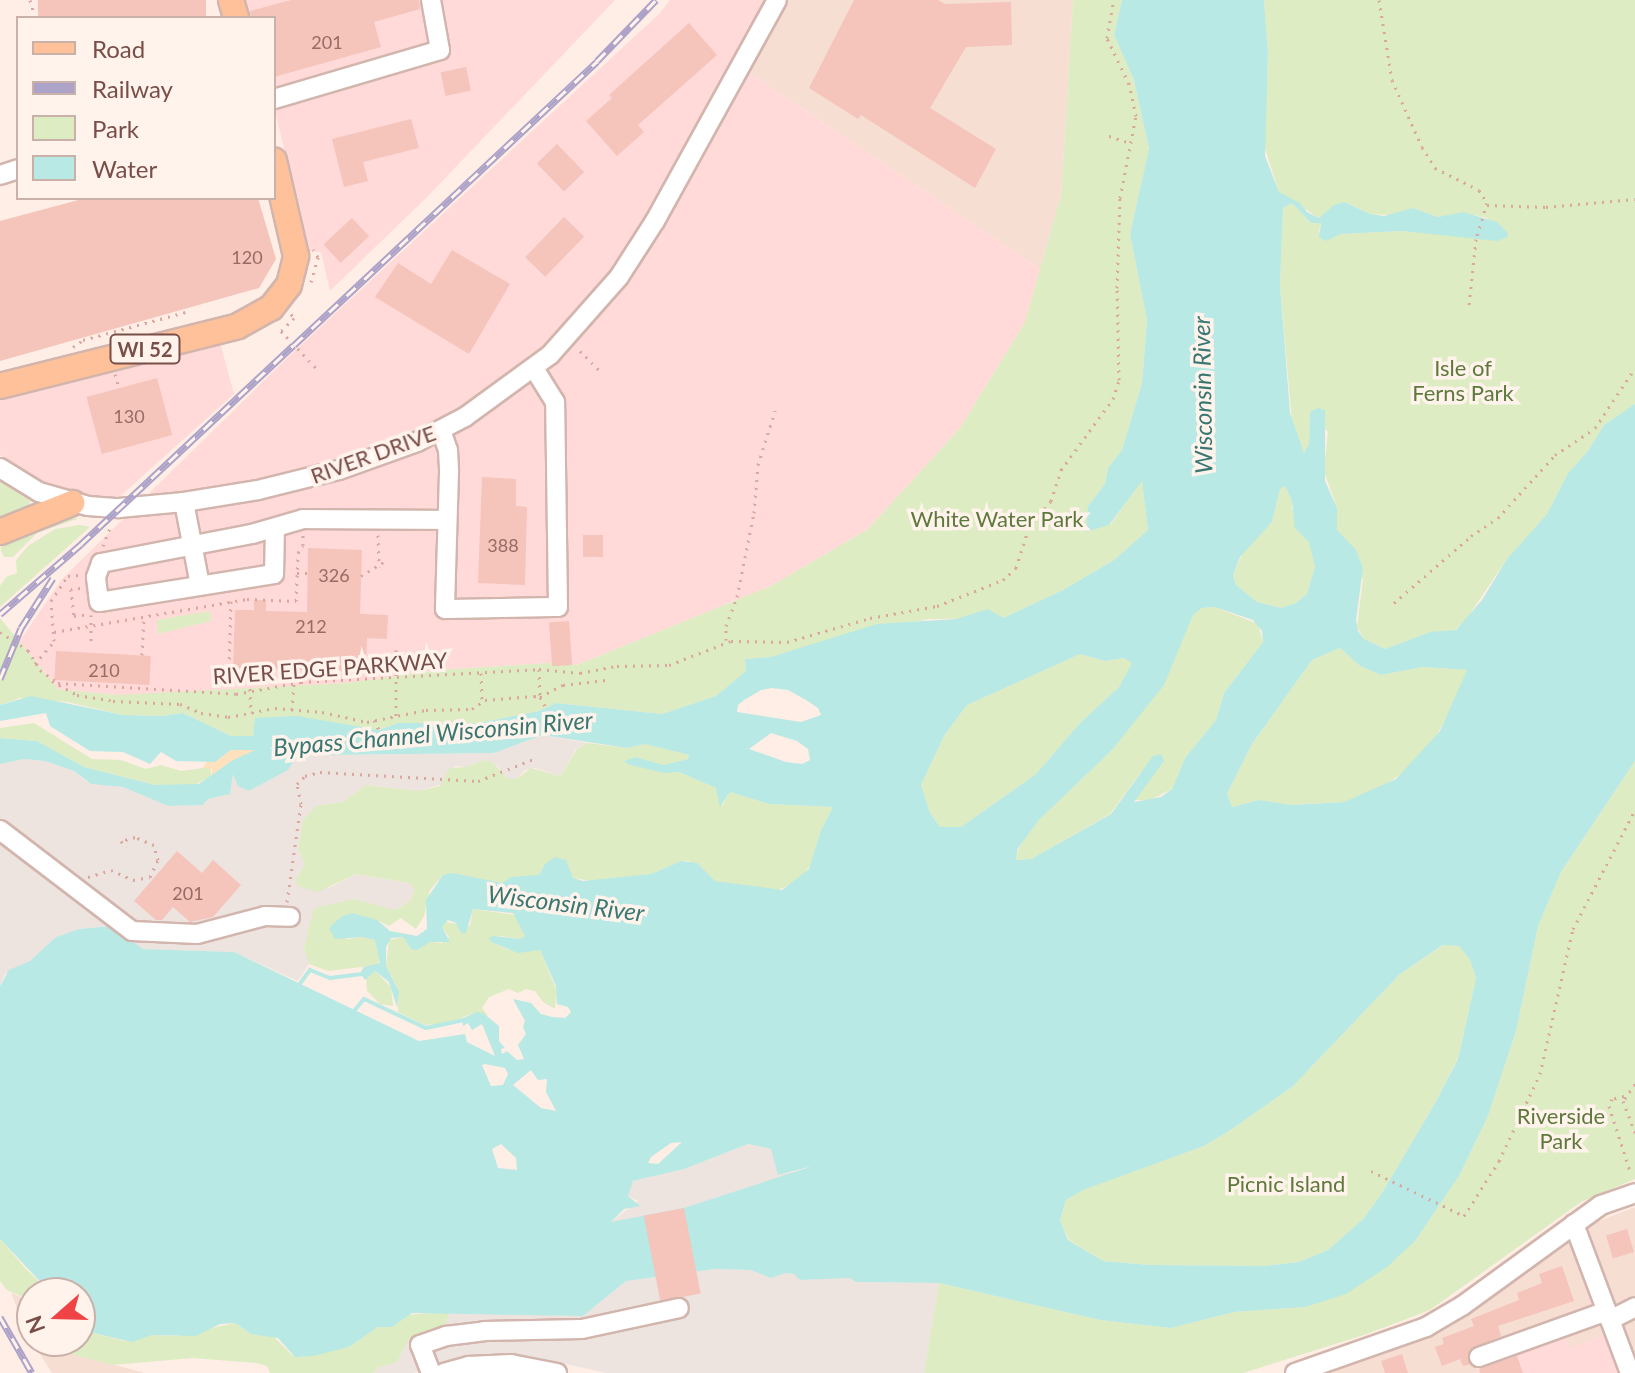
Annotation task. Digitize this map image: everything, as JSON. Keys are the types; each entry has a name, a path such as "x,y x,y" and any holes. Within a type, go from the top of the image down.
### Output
{"main road":[{"path":"276,170 296,256 286,307"},
{"name":"WI 52","path":"1,386 238,326 286,307"},
{"path":"0,532 72,503"}],"street":[{"path":"276,98 440,50 431,0"},
{"name":"RIVER DRIVE","path":"0,468 32,489 72,503 119,508 184,502 315,477 396,450 441,430 497,396 534,368 581,323 631,259 777,0"},
{"path":"441,430 449,458 445,609 558,607 555,402 534,368"},
{"path":"184,502 200,585"},
{"path":"275,528 274,574 99,602 96,577 101,563 275,528 303,519 447,520"},
{"path":"0,830 76,886 123,927 143,933 206,933 265,916 286,916"},
{"path":"1295,1373 1426,1327 1462,1306 1633,1184"},
{"path":"1574,1224 1630,1373"},
{"path":"1479,1357 1635,1307"},
{"path":"431,1373 420,1345 446,1336 484,1331 582,1329 679,1308"},
{"path":"444,1373 469,1366 511,1364 557,1373"}],"path":[{"name":"RIVER EDGE PARKWAY","path":"51,679 64,684 220,695 294,683 539,669 580,673 617,666 669,665 740,639 777,644 801,640 870,618 958,600 1013,574 1026,534 1051,501 1061,470 1117,388 1120,198 1135,123 1134,101 1107,38 1114,0"},
{"path":"1379,0 1392,80 1411,126 1435,168 1479,190 1487,205 1475,243 1469,306"},
{"path":"1109,136 1131,143"},
{"path":"1487,205 1546,207 1635,199"},
{"path":"286,307 281,331 318,370"},
{"path":"71,351 83,340 189,311"},
{"path":"580,351 602,373"},
{"path":"1394,603 1471,536 1498,518 1555,455 1595,428 1635,368"},
{"path":"114,371 119,388"},
{"path":"727,642 725,628 739,590 756,505 758,465 775,411"},
{"path":"378,543 379,567"},
{"path":"361,576 385,561"},
{"path":"297,573 308,573"},
{"path":"35,664 54,641 51,601 68,576 87,574"},
{"path":"231,601 229,673 255,673"},
{"path":"91,612 91,643"},
{"path":"142,655 144,616"},
{"path":"0,632 28,650 35,664 68,693 108,701 180,704 201,713 228,717 270,709 374,720 426,710 472,709 482,701 540,697 552,688 606,680"},
{"path":"0,640 4,636"},
{"path":"396,650 396,716"},
{"path":"539,669 540,697 546,708"},
{"path":"249,673 251,713"},
{"path":"481,673 482,701"},
{"path":"292,710 294,683"},
{"path":"580,683 583,691"},
{"path":"374,720 379,730"},
{"path":"286,916 301,804 297,784 305,776 320,772 478,781 536,758"},
{"path":"1371,1171 1464,1216 1499,1161 1540,1074 1573,929 1635,810"},
{"path":"76,886 86,878 111,870 133,880 150,877 158,860 154,845 135,837 121,841 126,847"},
{"path":"1633,1184 1609,1106 1612,1099 1624,1096 1635,1084"},
{"path":"1624,1096 1635,1133"}],"shaded area":[{"path":"246,0 615,0 428,196 330,291 321,252 309,251 276,115 276,16 250,16"},
{"path":"670,0 777,0 740,66 1040,269 1025,322 960,428 868,529 771,586 577,665 549,663 441,670 347,683 157,695 116,695 58,689 19,642 62,579 288,357 660,13"},
{"path":"777,0 1073,0 1061,195 1040,269 740,66"},
{"path":"219,339 234,394 117,499 71,492 27,474 0,455 0,400"},
{"path":"541,735 588,743 576,749 560,776 535,768 525,770 516,779 508,779 497,766 484,760 466,767 455,766 449,770 445,783 419,791 367,785 343,802 316,806 303,820 298,849 305,864 298,876 329,888 356,874 409,883 415,888 410,901 395,910 354,899 315,908 304,948 309,964 298,981 234,952 143,949 111,926 79,929 56,937 30,961 5,974 0,986 0,764 24,759 45,761 74,771 87,782 123,787 168,806 203,805 208,799 230,794 233,774 249,791 282,773 300,752 324,755 494,753"},
{"path":"748,1144 771,1149 779,1175 813,1167 684,1208 610,1223 638,1201 628,1196 633,1181 684,1169"},
{"path":"1635,1207 1635,1363 1622,1329 1569,1349 1563,1330 1476,1361 1479,1371 1473,1373 1325,1373 1442,1330 1569,1239 1599,1221"},
{"path":"715,1269 751,1270 771,1278 786,1273 795,1274 800,1280 850,1278 856,1282 939,1283 924,1373 607,1373 538,1358 493,1354 459,1358 413,1373 373,1373 377,1368 397,1362 409,1339 446,1326 449,1312 583,1316 626,1281"},
{"path":"1562,1329 1569,1348 1605,1335 1619,1373 1473,1373 1479,1371 1475,1360"},
{"path":"42,1357 84,1357 145,1373 52,1373"}],"green space":[{"name":"White Water Park","path":"1073,0 1122,0 1114,35 1134,80 1149,150 1130,234 1147,319 1142,383 1122,450 1108,468 1105,484 1088,506 1110,525 1142,480 1148,530 1114,560 1063,590 1003,618 928,619 771,657 745,659 746,671 716,696 662,714 556,703 539,711 478,723 398,723 379,730 297,717 255,719 253,736 231,736 183,713 123,715 67,702 20,698 0,705 0,618 58,689 116,695 346,683 441,670 549,663 577,665 771,586 868,529 960,428 1025,322 1061,195"},
{"name":"Isle of Ferns Park","path":"1264,0 1635,0 1635,404 1604,425 1588,451 1568,473 1547,514 1507,559 1465,621 1451,633 1430,632 1385,649 1364,639 1357,627 1363,579 1335,526 1337,508 1324,471 1328,432 1310,412 1309,444 1304,453 1292,422 1280,285 1283,208 1292,203 1311,223 1321,223 1319,232 1330,239 1341,234 1403,231 1472,236 1488,218 1463,213 1438,217 1413,208 1393,215 1370,214 1348,203 1319,218 1279,192 1264,145 1268,54"},
{"path":"0,481 30,499 29,512 0,524"},
{"path":"1285,486 1292,509 1312,548 1315,566 1307,594 1296,603 1281,608 1257,602 1236,585 1233,576 1244,550 1272,522 1280,489"},
{"path":"80,518 37,533 13,557 4,557 1,551 0,540 61,519"},
{"path":"80,525 90,527 0,607 0,586 6,577 17,573 16,560 28,546 55,529"},
{"path":"1215,607 1258,624 1263,642 1224,693 1216,720 1185,758 1172,789 1150,800 1133,800 1164,761 1141,772 1110,814 1031,859 1016,860 1020,845 1039,820 1112,750 1163,685 1193,615 1202,608"},
{"path":"210,611 211,621 158,634 157,620"},
{"path":"1340,648 1360,666 1381,675 1423,667 1467,670 1451,711 1434,739 1409,768 1385,785 1344,802 1287,805 1259,800 1232,807 1227,794 1252,744 1312,660"},
{"path":"1080,654 1105,661 1124,658 1133,663 1119,687 1080,723 1036,774 961,827 940,827 930,813 921,785 944,736 967,705"},
{"path":"34,723 92,759 121,760 146,769 161,765 181,771 210,767 212,776 193,786 155,785 84,767 37,741 0,738 0,728"},
{"path":"588,743 627,748 645,744 689,755 688,759 662,765 636,757 630,765 679,772 716,788 722,806 730,792 769,804 833,807 821,830 811,865 798,881 776,891 715,881 689,861 681,861 651,874 592,881 573,878 568,867 545,864 539,875 502,883 443,875 430,890 424,916 416,929 401,918 389,926 377,920 329,928 347,939 362,937 375,940 380,958 378,965 328,971 309,964 304,948 314,908 354,899 395,910 410,901 415,889 409,883 356,874 318,892 298,886 296,880 305,864 298,849 303,820 316,806 343,802 366,785 419,791 440,786 450,768 466,767 484,760 492,762 508,779 516,779 531,768 560,776 577,749"},
{"name":"Riverside Park","path":"1635,761 1635,1179 1581,1202 1430,1310 1367,1334 1243,1373 924,1373 939,1283 1100,1320 1171,1328 1234,1312 1305,1307 1415,1241 1459,1176 1488,1116 1516,1031 1538,926 1561,872"},
{"path":"473,909 516,915 525,936 520,939 501,936 490,938 491,942 509,950 540,950 557,991 555,1009 543,1002 535,991 526,989 518,993 509,989 489,997 482,1008 488,1016 476,1012 449,1023 425,1025 398,1012 397,987 386,966 389,940 403,937 411,949 430,942 442,943 449,937 442,927 445,922 470,926"},
{"name":"Picnic Island","path":"1444,945 1459,946 1470,960 1476,978 1458,1058 1382,1193 1364,1218 1328,1250 1299,1262 1264,1266 1150,1265 1103,1261 1069,1240 1060,1220 1066,1200 1082,1190 1204,1146 1229,1131 1292,1087 1400,974"},
{"path":"375,971 391,987 393,1006 380,1004 367,991 366,976"},
{"path":"0,1239 34,1277 16,1277 16,1294 7,1290 0,1281"},
{"path":"449,1312 446,1325 409,1339 397,1362 377,1368 373,1373 270,1373 267,1366 256,1363 193,1358 112,1365 82,1357 96,1357 96,1334 125,1341 152,1335 177,1336 235,1323 251,1334 273,1336 292,1355 301,1357 349,1347 378,1327 392,1327 404,1315"}],"sand":[{"path":"231,750 256,750 212,776 212,769 203,768 207,762 215,762"}],"water":[{"name":"Bypass Channel Wisconsin River","path":"1122,0 1264,0 1268,53 1265,156 1279,192 1319,218 1334,205 1345,202 1370,214 1384,216 1413,208 1438,217 1463,212 1497,222 1507,232 1508,237 1497,241 1403,231 1341,234 1326,241 1319,237 1321,223 1311,223 1292,203 1283,208 1280,285 1290,413 1304,453 1309,444 1310,412 1318,408 1325,410 1325,481 1337,508 1337,530 1356,550 1363,568 1356,620 1358,631 1364,639 1385,649 1430,632 1456,630 1482,600 1507,559 1547,514 1568,473 1588,451 1604,425 1635,404 1635,761 1561,872 1538,926 1516,1031 1488,1116 1459,1176 1415,1241 1387,1267 1346,1294 1305,1307 1234,1312 1171,1328 1100,1320 939,1283 856,1282 850,1278 800,1280 794,1274 771,1278 751,1270 715,1269 626,1281 583,1316 412,1313 392,1327 378,1327 349,1347 313,1356 295,1357 278,1338 251,1334 235,1323 220,1324 196,1336 152,1335 132,1342 96,1334 96,1277 36,1277 0,1239 0,986 9,970 30,961 56,937 79,929 111,926 143,949 234,952 419,1041 465,1034 467,1042 495,1056 482,1024 472,1030 468,1023 463,1026 462,1019 476,1012 483,1013 499,1026 499,1041 505,1048 501,1049 502,1054 507,1051 517,1060 524,1059 518,1045 526,1034 523,1027 525,1021 513,999 531,1003 541,1014 552,1017 565,1018 571,1012 568,1007 557,1004 556,986 540,950 518,953 491,942 489,938 494,936 520,939 525,936 513,913 473,909 466,933 461,933 456,923 448,920 442,927 450,942 430,942 417,950 411,949 403,937 391,938 386,947 386,966 399,992 397,1007 389,982 375,971 365,980 360,973 364,967 380,963 375,940 362,937 335,939 329,928 341,917 352,913 377,920 390,931 417,936 427,929 426,900 443,875 452,873 502,883 511,877 539,875 545,864 555,857 566,860 573,878 583,881 651,874 681,861 697,863 715,881 782,890 809,869 821,830 833,807 769,804 730,792 720,807 716,788 679,772 665,773 624,761 636,757 663,765 688,759 689,755 645,744 627,748 542,735 494,753 324,755 300,752 288,770 249,791 238,786 233,774 230,794 208,799 203,805 168,806 123,787 91,784 74,771 45,761 24,759 0,764 0,738 37,741 84,767 155,785 199,784 233,760 255,750 231,750 215,762 176,761 161,752 150,764 123,752 90,751 50,726 46,713 0,721 0,705 31,696 123,715 183,713 231,736 253,736 255,718 297,716 379,730 398,723 478,723 539,711 556,703 662,714 716,696 746,671 745,659 771,657 877,624 956,619 988,609 1003,618 1063,590 1114,560 1148,530 1142,481 1109,525 1086,532 1088,506 1105,484 1108,468 1122,450 1142,383 1147,320 1130,234 1149,149 1134,80 1114,35","holes":["1285,486 1292,501 1295,528 1309,542 1315,566 1307,594 1296,603 1281,608 1257,602 1236,585 1233,576 1240,557 1272,522 1280,489","1215,607 1253,620 1262,631 1263,642 1224,693 1216,720 1185,758 1172,789 1161,797 1134,802 1164,761 1161,754 1153,756 1111,814 1031,859 1016,860 1018,848 1039,820 1112,750 1164,685 1193,615 1202,608","1340,648 1360,666 1381,675 1423,667 1467,670 1440,731 1396,779 1344,802 1291,805 1259,800 1232,807 1227,794 1252,744 1312,660","1080,654 1105,661 1124,658 1132,663 1119,687 1080,723 1036,774 961,827 940,827 930,813 921,785 944,736 967,705","761,690 788,690 818,708 821,715 801,722 737,712 738,705","771,733 797,741 808,749 810,760 802,764 786,762 749,749","1443,945 1459,946 1470,960 1476,978 1458,1059 1382,1193 1364,1218 1328,1250 1299,1262 1264,1266 1150,1265 1103,1261 1068,1240 1060,1220 1066,1200 1083,1190 1204,1146 1292,1087 1400,974","482,1065 505,1068 508,1074 503,1085 491,1086","531,1070 538,1080 547,1079 546,1092 556,1111 541,1108 513,1085","682,1142 658,1164 648,1163 651,1157 671,1143","501,1144 516,1158 517,1170 498,1168 492,1149","748,1144 771,1149 778,1175 813,1166 684,1208 611,1222 624,1209 640,1206 628,1196 633,1181 684,1169"]}],"building":[{"path":"38,0 206,0 206,16 38,16"},
{"path":"291,0 419,0 420,9 374,22 381,47 276,76 276,16 251,16 250,11"},
{"path":"854,0 938,0 945,4 1011,2 1012,45 966,47 930,108 996,149 975,188 861,115 858,119 809,88"},
{"path":"689,23 717,55 638,125 644,132 617,156 586,121 612,98 609,95"},
{"path":"466,67 471,90 446,96 441,72"},
{"path":"411,119 419,148 363,162 368,181 344,187 332,139"},
{"path":"557,144 584,172 564,192 537,163"},
{"path":"79,200 259,200 276,259 259,288 0,361 0,221"},
{"path":"564,217 584,236 545,277 525,257"},
{"path":"352,218 369,236 341,263 323,245"},
{"path":"452,250 510,284 469,354 375,297 398,263 431,284"},
{"path":"157,378 172,435 102,454 86,397"},
{"path":"482,477 516,479 516,506 527,507 525,585 478,583"},
{"path":"583,535 603,535 603,557 583,557"},
{"path":"308,548 362,550 360,614 388,615 387,639 367,638 366,672 233,668 235,610 254,610 254,600 266,600 266,611 307,612"},
{"path":"569,621 572,665 552,666 549,622"},
{"path":"56,651 151,656 149,685 54,680"},
{"path":"177,851 202,873 213,860 241,885 213,917 190,922 173,907 162,920 156,920 134,901"},
{"path":"684,1208 701,1293 660,1301 644,1216"},
{"path":"1627,1229 1634,1252 1613,1258 1606,1235"},
{"path":"1562,1266 1574,1301 1498,1326 1501,1336 1469,1350 1470,1364 1463,1366 1460,1359 1442,1366 1435,1347 1444,1344 1442,1338 1474,1326 1471,1319 1519,1300 1517,1293 1542,1283 1539,1274"},
{"path":"1402,1354 1408,1373 1385,1373 1381,1361"},
{"path":"1517,1356 1523,1373 1480,1373 1479,1369"}],"waterway":[{"name":"Wisconsin River","path":"299,985 310,970 330,978 364,974"},
{"name":"Wisconsin River","path":"353,1012 364,999 426,1028 465,1020"}],"railway":[{"path":"0,614 81,544 294,345 597,61 656,0"},
{"path":"0,679 21,628 53,578"},
{"path":"0,1317 32,1373"}]}
